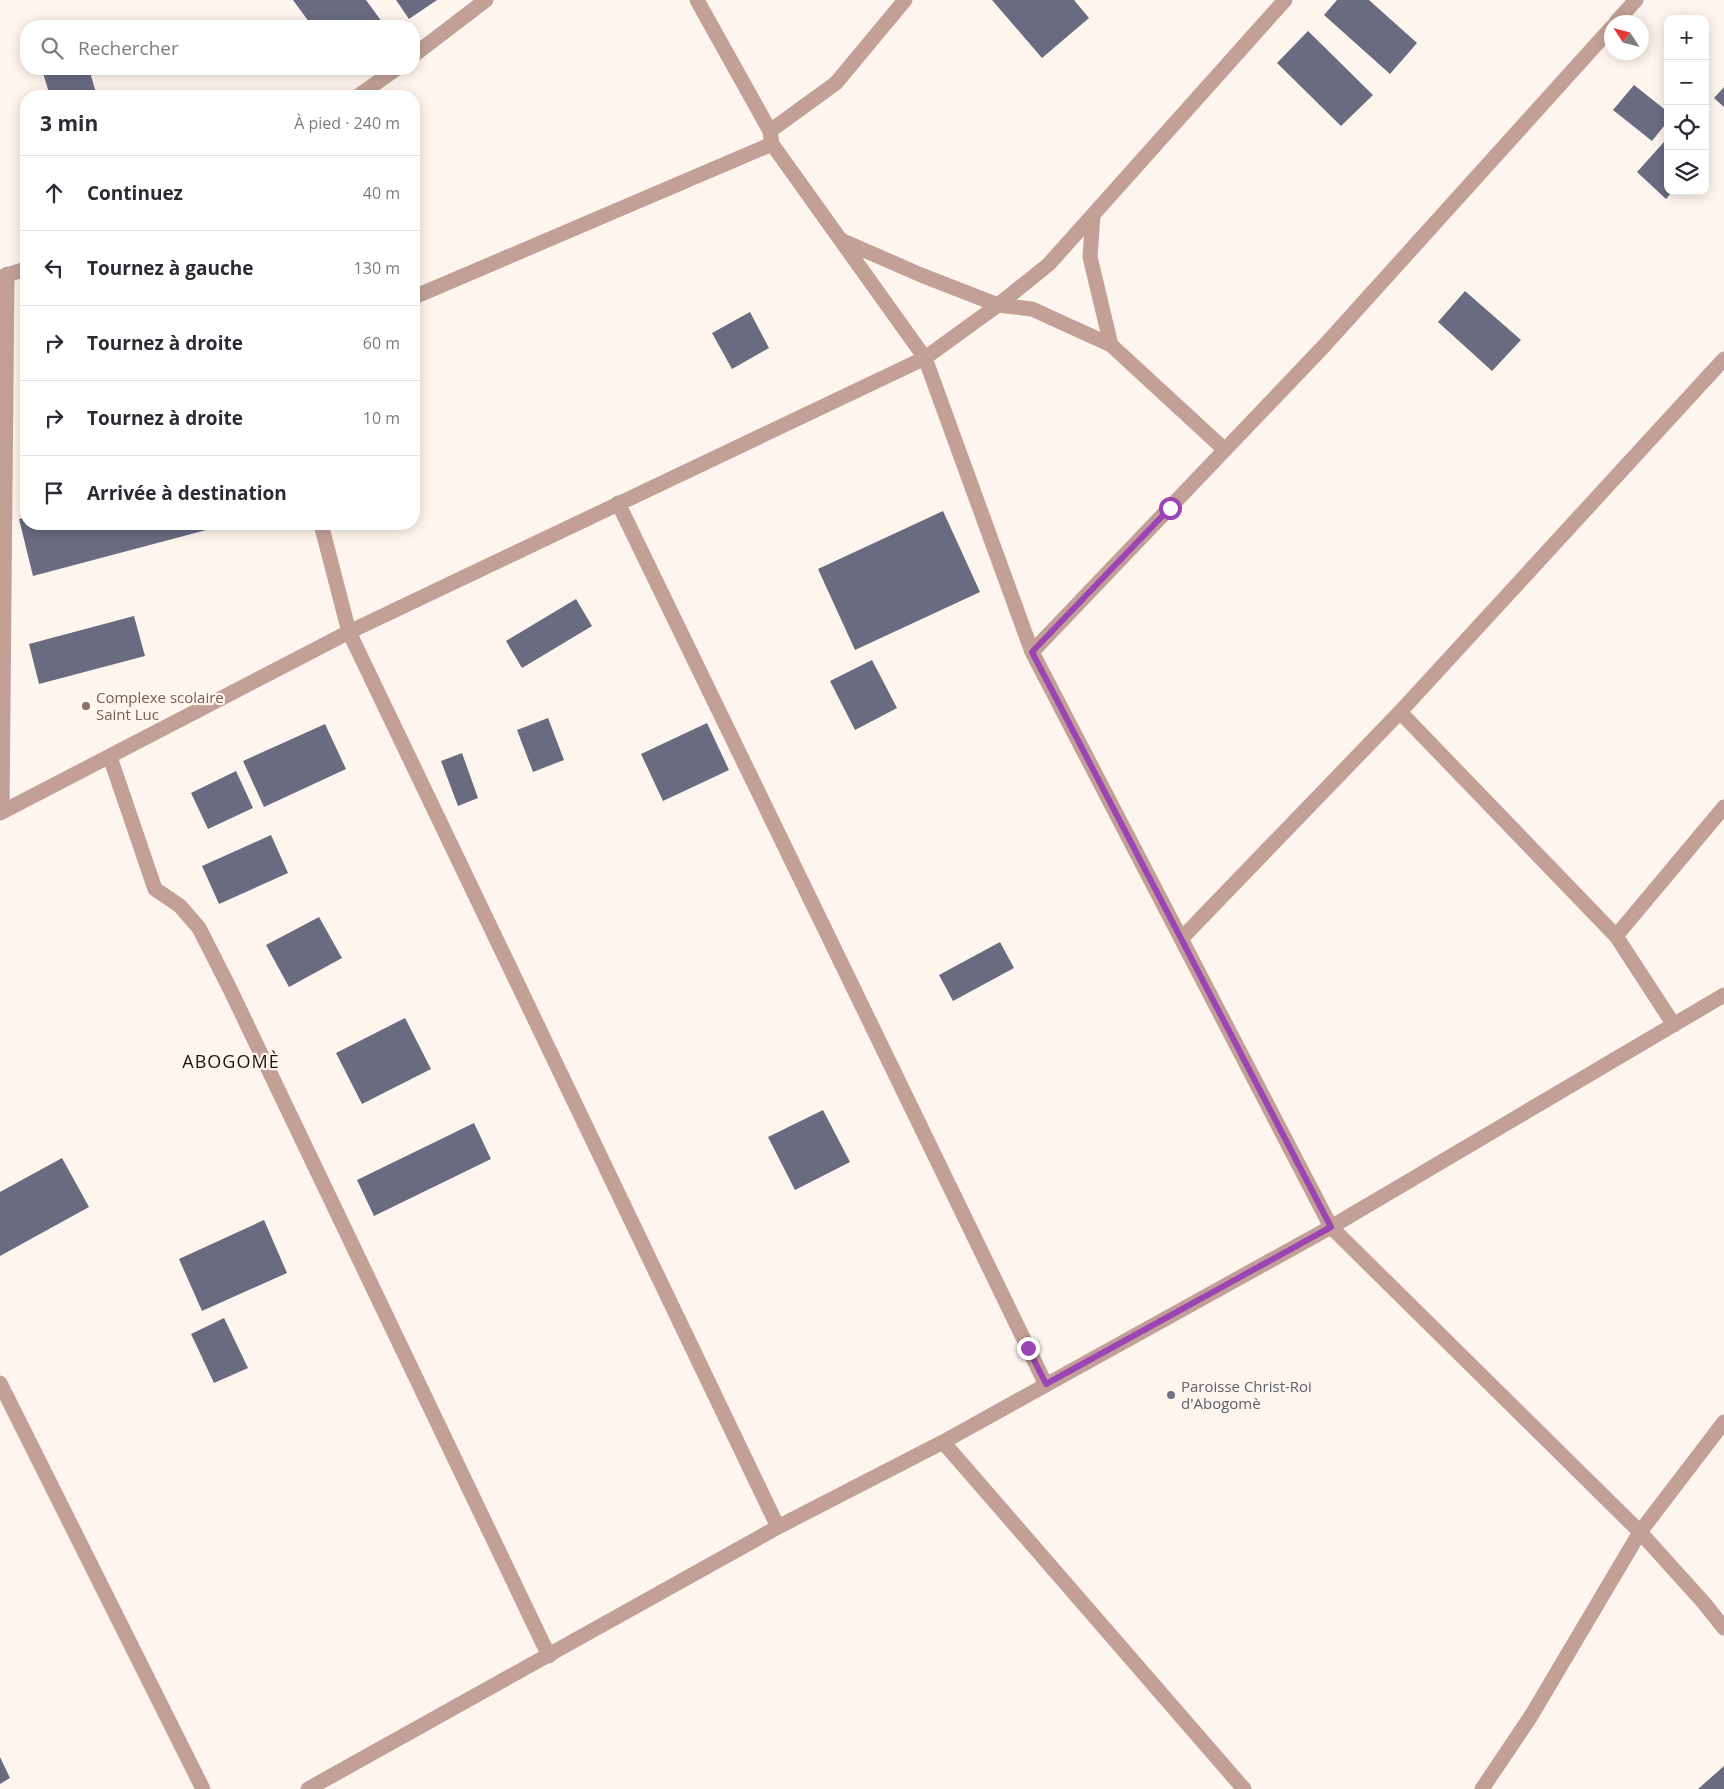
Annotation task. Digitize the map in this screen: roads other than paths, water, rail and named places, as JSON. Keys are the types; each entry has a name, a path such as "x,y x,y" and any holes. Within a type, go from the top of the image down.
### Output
{"street":[{"path":"420,50 486,0"},
{"path":"697,0 771,138 840,240 925,358 1032,652 1331,1227 1640,1532 1724,1628"},
{"path":"420,294 771,138 836,83 905,0"},
{"path":"20,271 4,276 1,812 349,632 925,358 998,305 1049,264 1285,0"},
{"path":"1622,15 1636,0"},
{"path":"1032,652 1324,346 1604,36"},
{"path":"366,90 388,75"},
{"path":"1093,215 1090,258 1111,345"},
{"path":"840,240 921,275 998,305 1032,309 1111,345 1225,450"},
{"path":"1181,939 1400,712 1724,359"},
{"path":"618,503 1046,1384"},
{"path":"323,530 349,632 778,1527"},
{"path":"1400,712 1616,936 1674,1025"},
{"path":"110,757 156,889 180,906 200,928 549,1656"},
{"path":"1616,936 1724,807"},
{"path":"308,1789 778,1527 943,1442 1331,1227 1724,995"},
{"path":"0,1383 203,1789"},
{"path":"1482,1789 1531,1716 1640,1532 1724,1422"},
{"path":"943,1442 1244,1789"}],"place":[{"name":"Complexe scolaire Saint Luc","path":"86,706"},
{"name":"Paroisse Christ-Roi d'Abogomè","path":"1171,1395"}],"district":[{"name":"ABOGOMÈ","path":"231,1061"}]}
